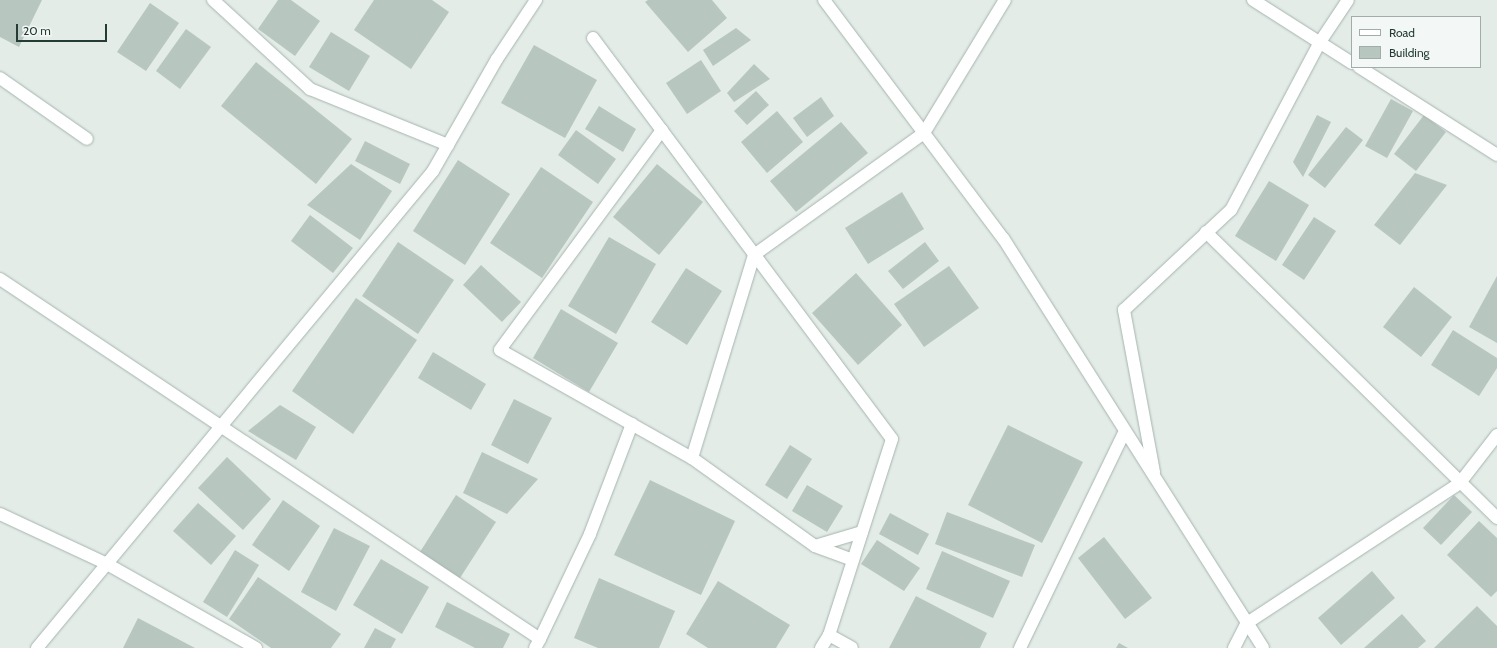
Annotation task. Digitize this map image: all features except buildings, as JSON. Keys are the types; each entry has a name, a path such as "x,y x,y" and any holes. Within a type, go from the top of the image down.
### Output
{"street":[{"path":"213,0 310,88 448,145"},
{"path":"37,648 220,425 433,172 536,0"},
{"path":"824,0 1003,238 1263,648"},
{"path":"692,458 754,255 924,133 1005,0"},
{"path":"1253,0 1351,62"},
{"path":"1155,478 1124,310 1231,210 1320,42 1348,0"},
{"path":"593,38 892,439 829,634 821,648"},
{"path":"1361,68 1497,155"},
{"path":"0,78 87,139"},
{"path":"662,130 500,350 692,458 815,546 853,560"},
{"path":"1206,232 1459,484 1497,518"},
{"path":"0,279 220,425 538,643 590,534 632,424"},
{"path":"1020,648 1125,430"},
{"path":"1234,648 1247,622 1459,484 1497,435"},
{"path":"0,514 107,564 256,648"},
{"path":"815,546 862,532"},
{"path":"829,634 852,648"}]}
